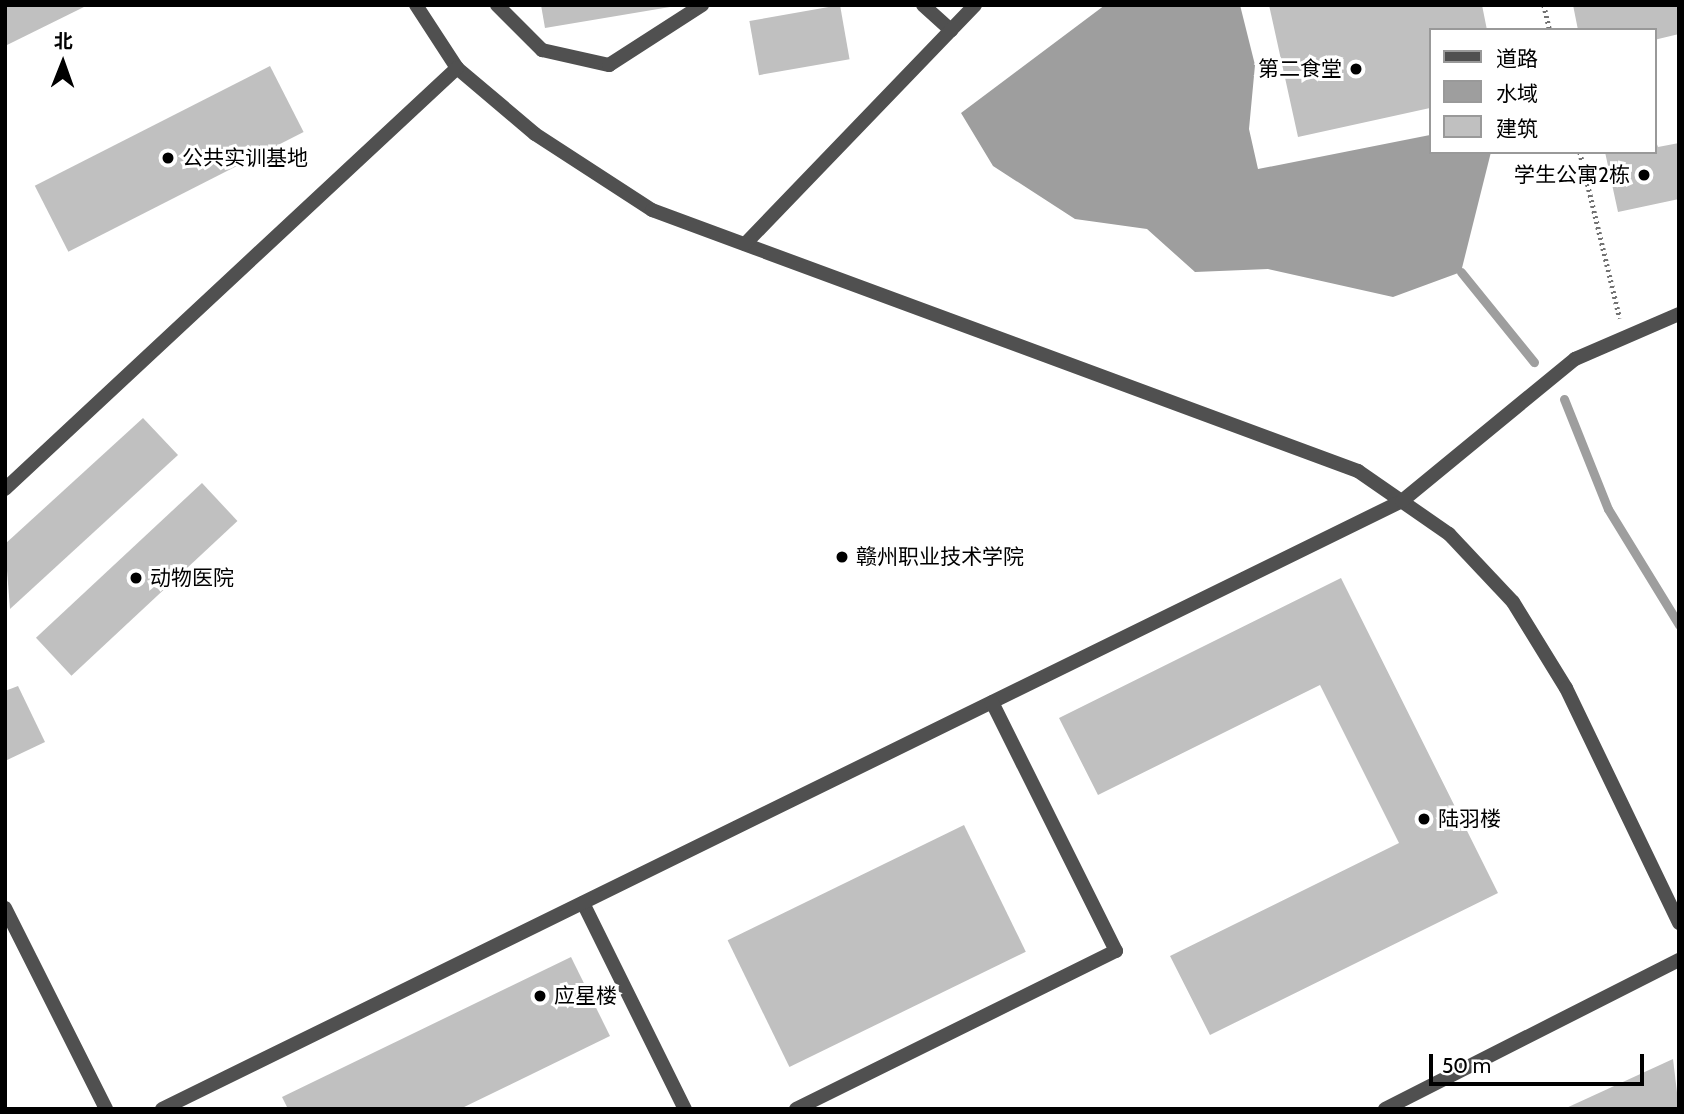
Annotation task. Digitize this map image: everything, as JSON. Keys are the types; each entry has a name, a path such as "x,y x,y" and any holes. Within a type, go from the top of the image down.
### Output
{"street":[{"path":"416,5 457,68 535,134 652,210 1358,471 1449,534 1513,602 1566,688 1679,923"},
{"path":"497,5 542,50 609,65 702,5"},
{"path":"923,5 951,30"},
{"path":"745,244 975,5"},
{"path":"5,489 457,68"},
{"path":"163,1109 1402,501 1575,359 1625,335 1679,314"},
{"path":"796,1109 1116,951 992,702"},
{"path":"583,903 685,1109"},
{"path":"5,908 106,1109"},
{"path":"1385,1109 1679,960"}],"path":[{"path":"1544,5 1550,28"},
{"path":"1580,154 1625,335"}],"water":[{"path":"1105,5 1240,5 1255,65 1249,129 1258,169 1428,135 1428,154 1490,154 1461,272 1393,297 1268,269 1195,272 1147,229 1075,219 993,166 961,113"}],"building":[{"path":"5,5 88,5 5,46"},
{"path":"541,5 669,5 670,7 545,28"},
{"path":"840,5 850,59 759,75 749,21"},
{"name":"第二食堂","path":"1269,5 1482,5 1487,28 1428,28 1428,108 1298,137"},
{"path":"1573,5 1679,5 1679,34 1656,40 1656,28 1578,28"},
{"name":"公共实训基地","path":"270,66 304,132 68,252 35,186"},
{"name":"学生公寓2栋","path":"1656,142 1658,147 1679,143 1679,199 1618,212 1605,154 1656,154"},
{"name":"动物医院","path":"143,418 178,455 10,609 5,544"},
{"name":"动物医院","path":"202,483 237,521 71,676 36,638"},
{"name":"陆羽楼","path":"1341,578 1498,893 1210,1035 1170,956 1399,843 1320,685 1098,795 1059,718"},
{"path":"18,686 45,742 5,761 5,691"},
{"path":"964,825 1026,952 789,1067 728,940"},
{"name":"应星楼","path":"571,957 610,1036 460,1109 288,1109 282,1097"},
{"path":"1673,1059 1679,1109 1564,1109"}],"waterway":[{"path":"1461,272 1534,362"},
{"path":"1564,399 1608,509 1679,625"}],"place":[{"name":"第二食堂","path":"1356,69"},
{"name":"公共实训基地","path":"168,158"},
{"name":"学生公寓2栋","path":"1644,175"},
{"name":"赣州职业技术学院","path":"842,557"},
{"name":"动物医院","path":"136,578"},
{"name":"陆羽楼","path":"1424,819"},
{"name":"应星楼","path":"540,996"}]}
